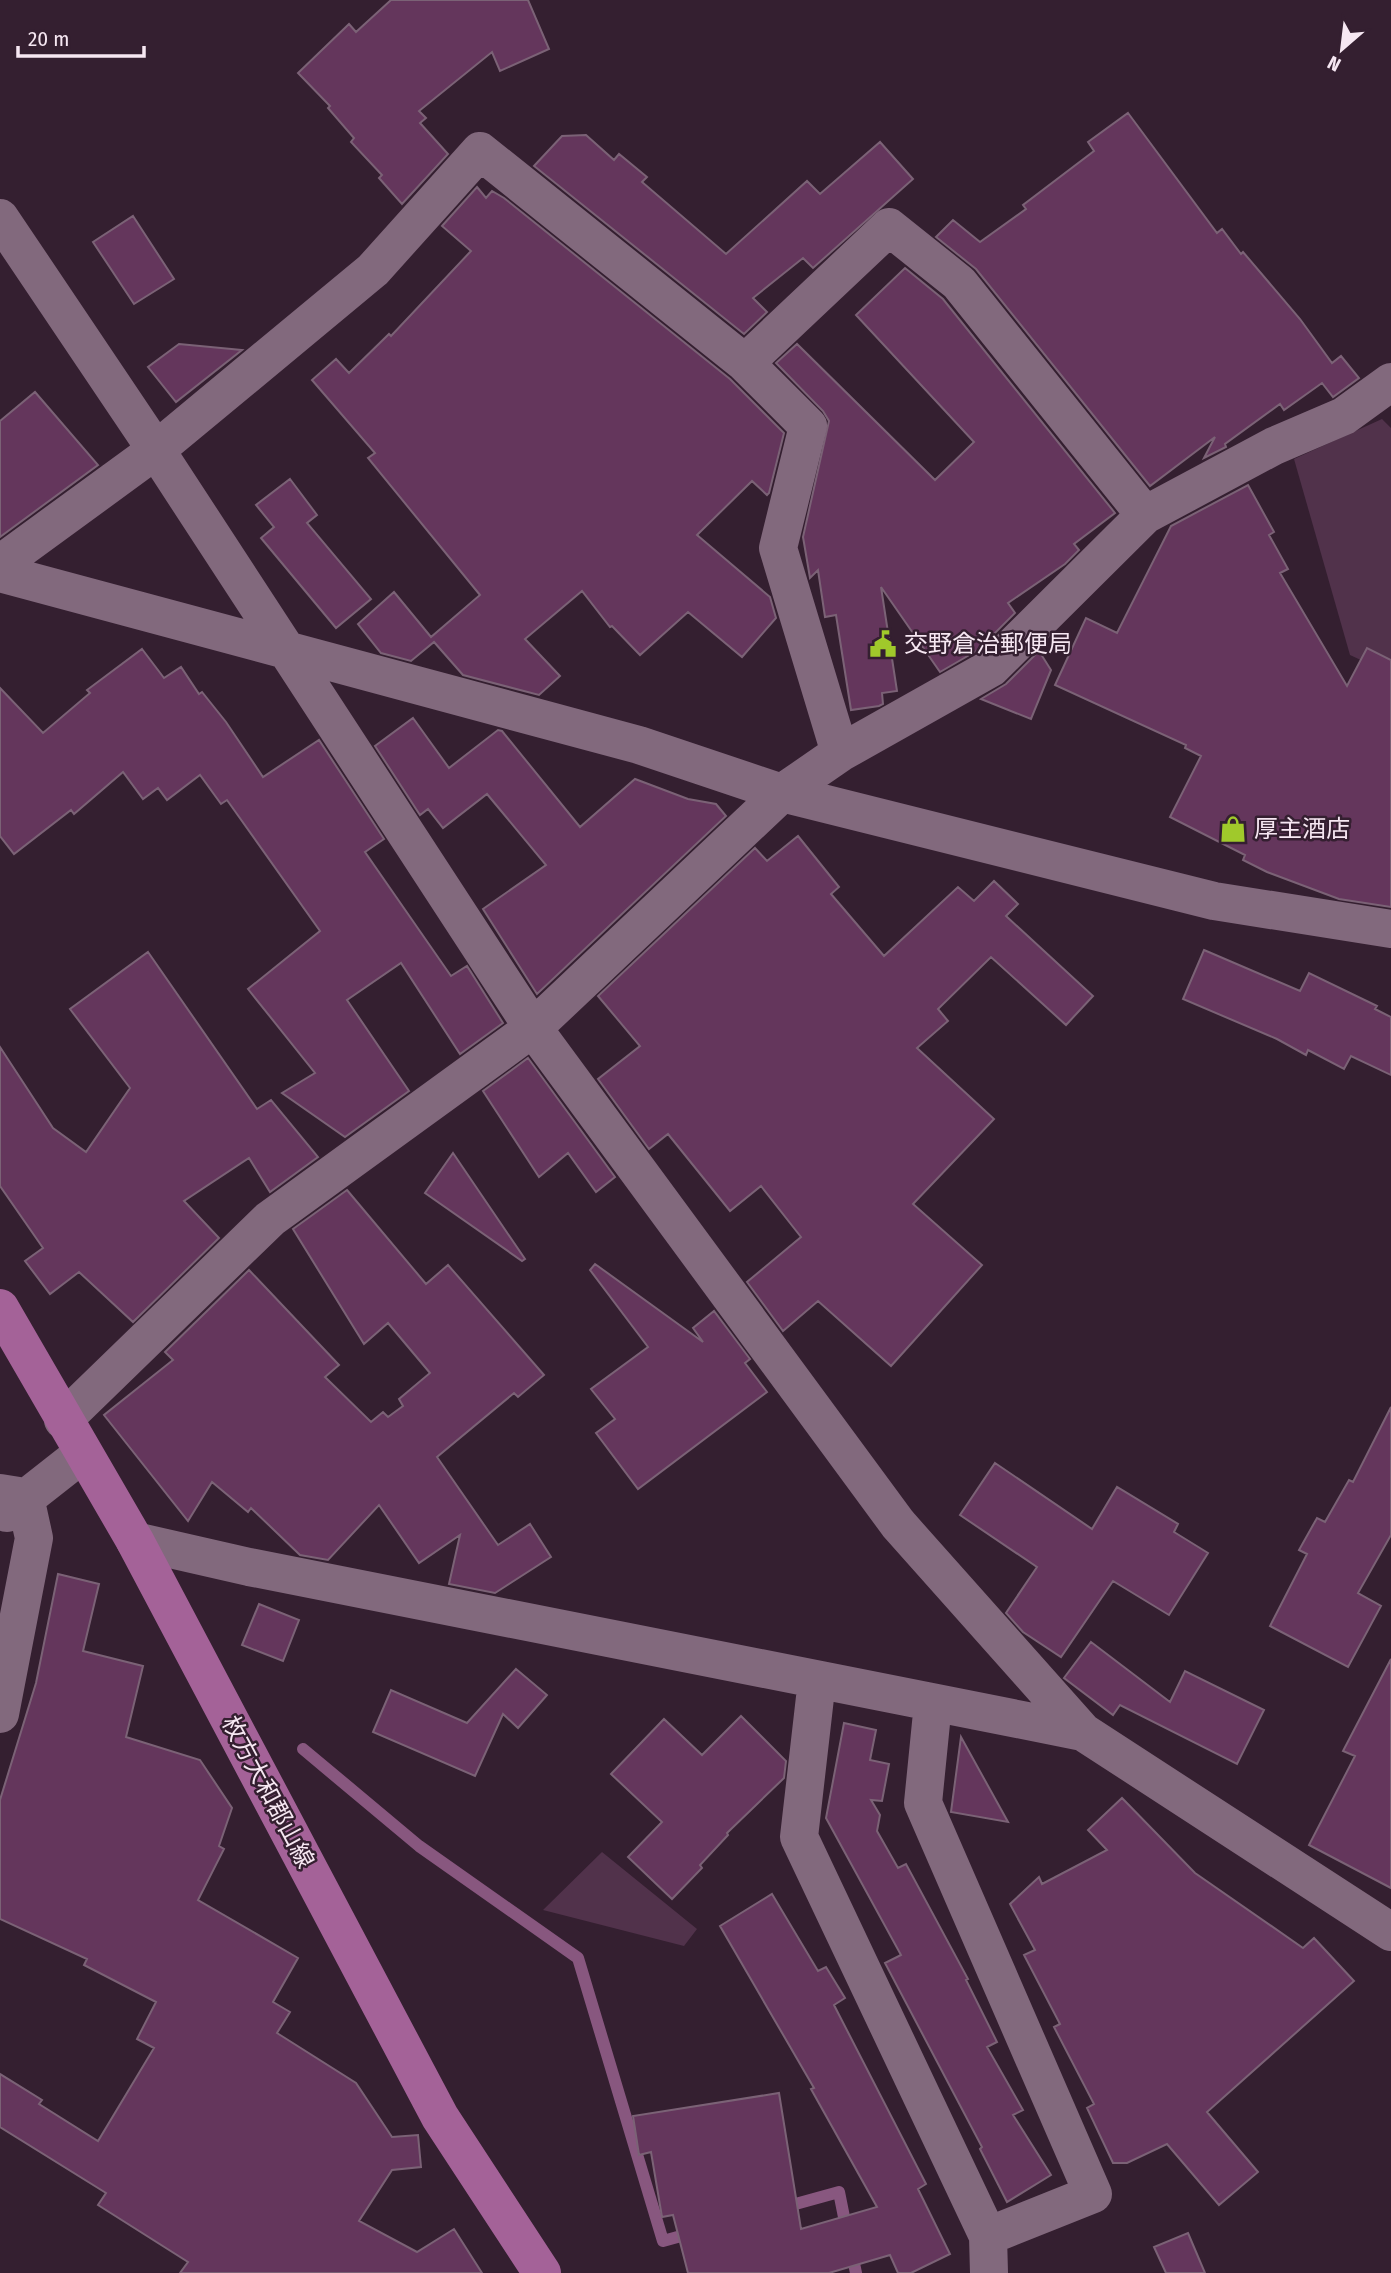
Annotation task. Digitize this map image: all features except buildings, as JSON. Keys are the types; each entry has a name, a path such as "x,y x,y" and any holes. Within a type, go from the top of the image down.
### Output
{"main road":[{"name":"枚方大和郡山線","path":"0,1308 82,1454 135,1541 440,2117 542,2273"}],"street":[{"path":"0,564 156,450 373,270 480,151 745,363 808,426 778,548 840,753"},
{"path":"0,218 156,450 533,1028 898,1524 1083,1732 1391,1932"},
{"path":"745,363 889,226 959,283 1145,514"},
{"path":"63,1420 270,1219 533,1028 782,793 840,753 990,668 1145,514 1274,446 1344,416 1391,382"},
{"path":"0,573 639,745 782,793 1214,901 1391,929"},
{"path":"0,1714 34,1538 8,1503 82,1454"},
{"path":"135,1541 1083,1732"},
{"path":"817,1680 799,1838 989,2255 1093,2194 923,1803 933,1703"}],"shaded area":[{"path":"1382,419 1391,428 1391,674 1350,655 1294,459"},
{"path":"602,1852 697,1929 684,1946 543,1910"}],"waterway":[{"path":"303,1749 419,1846 578,1958 663,2241 692,2233"},
{"path":"781,2208 839,2192 847,2232"},
{"path":"851,2249 856,2273"}],"place":[{"name":"交野倉治郵便局","path":"883,644"},
{"name":"厚主酒店","path":"1233,829"}]}
